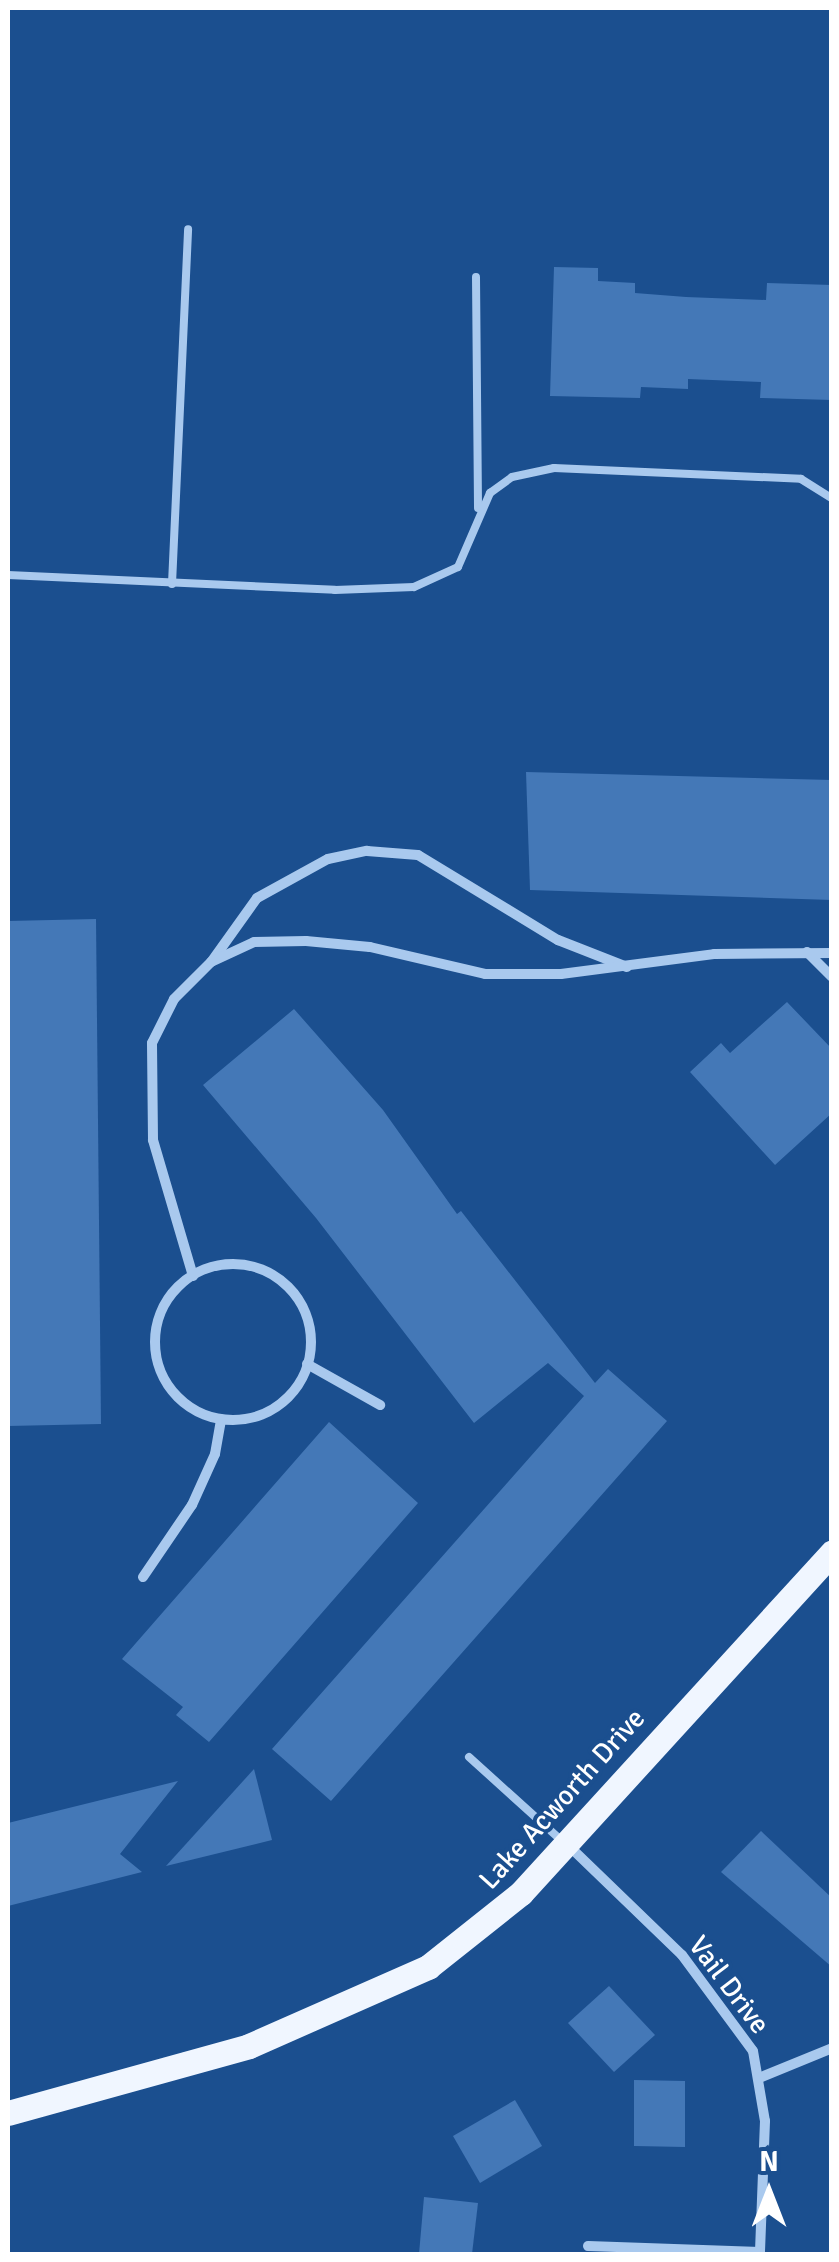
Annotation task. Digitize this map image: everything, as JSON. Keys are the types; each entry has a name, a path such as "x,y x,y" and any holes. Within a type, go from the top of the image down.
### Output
{"main road":[{"name":"Lake Acworth Drive","path":"8,2114 249,2046 384,1991 478,1930 567,1845 832,1554"}],"street":[{"path":"193,1276 153,1140 152,1043 174,999 212,962 257,898 328,859 366,851 418,855 558,940 630,968"},
{"path":"212,962 254,942 306,941 370,947 485,974 630,968 714,954 832,953"},
{"path":"807,952 832,977"},
{"path":"239,1264 290,1287 311,1330 307,1364 294,1392 269,1412 221,1420 179,1399 162,1376 154,1340 176,1288 193,1276 239,1264"},
{"path":"307,1364 380,1406"},
{"path":"143,1577 192,1504 215,1454 221,1420"},
{"name":"Vail Drive","path":"567,1845 694,1970 742,2028 759,2078 765,2122 760,2253"},
{"path":"759,2078 832,2048"},
{"path":"588,2246 760,2253"}],"lane":[{"path":"172,584 188,229"},
{"path":"8,575 172,584 414,586 458,567 478,510 476,277"},
{"path":"478,510 512,477 554,468 801,479 832,498"},
{"path":"469,1757 567,1845"}],"building":[{"path":"554,267 598,268 598,281 635,283 635,293 686,297 766,300 767,283 832,285 832,400 760,398 761,382 688,379 688,389 641,387 640,398 550,396"},
{"path":"526,772 832,780 832,900 530,890"},
{"path":"96,919 101,1424 8,1426 8,921"},
{"path":"787,1002 832,1049 832,1113 775,1165 690,1072 721,1043 730,1053"},
{"path":"294,1009 383,1110 457,1214 461,1211 595,1383 608,1369 667,1421 331,1801 272,1749 584,1396 548,1363 474,1423 316,1218 203,1085"},
{"path":"329,1422 418,1503 209,1742 176,1715 183,1707 122,1659"},
{"path":"254,1769 272,1840 166,1866"},
{"path":"178,1781 120,1854 142,1872 8,1906 8,1823"},
{"path":"761,1831 832,1898 832,1967 721,1872"},
{"path":"609,1986 655,2035 614,2072 568,2023"},
{"path":"634,2080 685,2081 685,2147 634,2146"},
{"path":"515,2100 542,2146 480,2183 453,2136"},
{"path":"424,2197 478,2203 472,2254 419,2254"}]}
